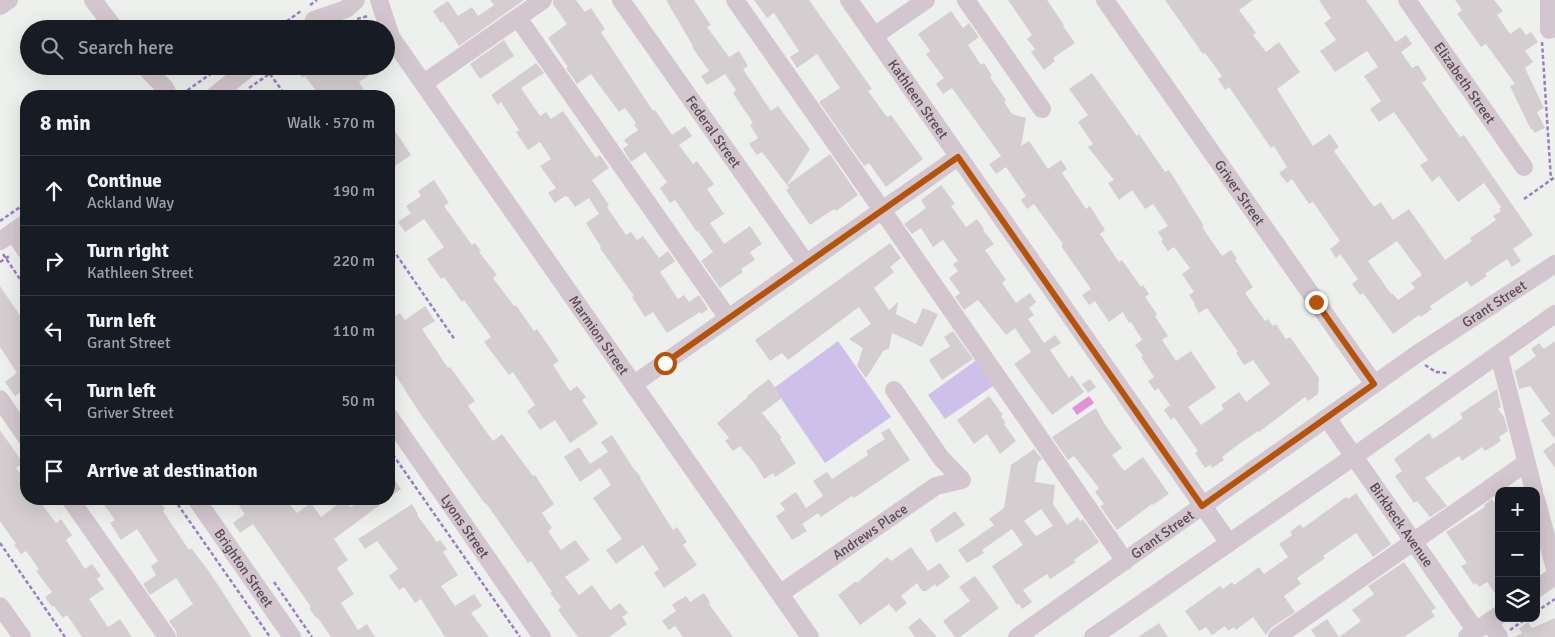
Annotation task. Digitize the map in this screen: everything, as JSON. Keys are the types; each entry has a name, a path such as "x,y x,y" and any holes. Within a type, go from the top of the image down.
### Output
{"street":[{"path":"0,6 9,0"},
{"path":"93,0 108,20"},
{"path":"314,20 332,0"},
{"path":"424,83 543,0"},
{"name":"Federal Street","path":"621,0 806,263"},
{"path":"735,0 1124,561"},
{"name":"Kathleen Street","path":"849,0 1229,543"},
{"path":"874,36 926,0"},
{"path":"966,0 1042,109"},
{"name":"Griver Street","path":"1105,0 1374,384"},
{"name":"Elizabeth Street","path":"1407,0 1524,167"},
{"path":"1545,35 1550,0"},
{"path":"320,20 366,1"},
{"name":"Marmion Street","path":"366,1 379,20"},
{"path":"518,18 728,318"},
{"name":"Marmion Street","path":"395,42 810,637"},
{"path":"149,75 156,90"},
{"path":"152,75 165,90"},
{"path":"210,90 237,75"},
{"path":"222,90 241,75"},
{"path":"634,384 958,157"},
{"path":"10,229 20,243"},
{"name":"Grant Street","path":"1017,637 1416,354 1555,264"},
{"path":"1093,637 1499,355 1555,314"},
{"path":"1499,355 1533,487"},
{"name":"Andrews Place","path":"781,593 936,486 969,481 941,458 894,390"},
{"path":"0,400 20,428"},
{"name":"Birkbeck Avenue","path":"1327,418 1413,542 1483,626 1503,635"},
{"name":"Lyons Street","path":"395,425 542,637"},
{"path":"1277,637 1526,463"},
{"path":"74,505 167,637"},
{"name":"Brighton Street","path":"200,505 292,637"},
{"path":"1540,514 1555,569"},
{"path":"1540,586 1555,576"},
{"path":"0,606 22,637"}],"path":[{"path":"289,20 317,0"},
{"path":"1545,35 1551,180"},
{"path":"188,90 209,75"},
{"path":"247,90 269,75"},
{"path":"271,75 282,90"},
{"path":"1524,199 1555,177"},
{"path":"10,229 20,213"},
{"path":"0,250 20,279"},
{"path":"395,253 455,340"},
{"path":"1416,354 1428,368 1436,372 1456,375 1460,382"},
{"path":"395,458 520,637"},
{"path":"178,505 270,637"},
{"path":"0,543 65,637"},
{"path":"1540,609 1555,599"},
{"path":"1503,635 1521,622"}],"shaded area":[{"path":"838,341 891,417 825,463 774,388"},
{"path":"978,359 996,384 945,419 928,395"},
{"path":"1089,396 1094,403 1077,415 1072,408"}],"building":[{"path":"490,0 524,0 459,46 433,11 448,1 458,16 472,7 478,16 494,5"},
{"path":"553,0 576,0 585,12 591,8 605,29 601,32 653,111 655,110 672,135 685,126 692,136 679,145 693,164 697,161 714,184 707,189 724,214 710,223 724,244 750,226 762,244 750,252 755,260 741,269 743,272 720,288 701,261 713,252 675,200 670,203 660,188 667,182 645,152 631,162 623,149 628,145 624,140 638,130 634,125 636,123 625,108 619,112 591,74 577,84 548,38 567,24 553,4"},
{"path":"666,0 694,0 711,25 707,27 729,57 739,51 748,66 743,69 771,111 778,106 810,149 787,185 762,152 757,155 749,144 758,138 750,125 753,123 733,93 736,90 725,74 707,85 701,76 709,71 692,47"},
{"path":"754,0 809,0 872,89 868,91 887,117 891,115 923,159 886,187 869,163 864,166 819,102 840,88 817,54 797,68 790,57 799,51 774,13 767,18"},
{"path":"1008,0 1047,0 1075,43 1053,58 1055,61 1044,70 1031,52 1035,49 1027,39 1032,35"},
{"path":"1165,0 1253,0 1239,10 1256,33 1253,35 1266,52 1279,42 1300,72 1277,89 1313,146 1330,134 1339,147 1334,151 1374,207 1381,202 1393,220 1409,209 1445,260 1472,241 1470,238 1496,220 1493,216 1501,211 1499,209 1501,207 1484,183 1458,202 1439,176 1432,182 1420,165 1428,160 1394,112 1379,122 1370,109 1381,101 1364,76 1378,67 1367,51 1335,72 1320,51 1336,40 1324,23 1331,18 1319,0 1366,0 1396,42 1406,35 1412,44 1401,52 1412,68 1418,65 1427,79 1422,83 1460,137 1464,135 1533,235 1513,249 1521,261 1512,267 1507,259 1485,274 1487,276 1471,287 1467,281 1430,306 1432,309 1421,317 1419,315 1393,334 1363,293 1360,295 1352,284 1358,279 1340,254 1336,258 1330,249 1340,241 1313,202 1309,204 1292,179 1287,183 1279,173 1287,167 1274,146 1271,148 1229,87 1225,90 1218,79 1222,76 1205,53 1203,54","holes":["1397,241 1422,275 1411,283 1415,288 1398,300 1391,294 1368,261"]},
{"path":"1455,0 1494,0 1503,11 1497,15 1510,34 1520,27 1526,35 1531,32 1538,42 1525,51 1533,62 1525,68 1544,108 1537,112 1545,128 1534,133 1533,129 1531,130 1510,86 1515,84 1486,44 1481,47 1457,14 1462,10"},
{"path":"951,11 963,28 969,23 979,37 968,45 981,65 984,63 1012,114 1026,118 1021,146 1029,141 1048,169 1061,160 1067,169 1062,173 1086,209 1090,206 1105,230 1100,234 1119,262 1122,260 1141,287 1143,285 1149,294 1145,297 1157,314 1155,316 1168,336 1162,340 1176,361 1191,351 1216,388 1188,407 1201,425 1224,409 1221,405 1239,392 1246,402 1270,384 1253,360 1244,365 1236,353 1238,352 1207,308 1199,313 1189,295 1194,292 1182,274 1190,268 1174,247 1168,251 1161,241 1163,240 1158,232 1168,226 1153,204 1145,209 1132,190 1119,200 1108,183 1114,180 1088,147 1093,144 1078,122 1088,115 1069,89 1092,73 1137,136 1139,134 1165,172 1169,170 1204,226 1202,227 1222,256 1231,250 1237,259 1235,260 1253,287 1245,293 1265,321 1268,319 1273,326 1276,324 1286,339 1290,337 1319,378 1318,394 1308,401 1305,397 1222,457 1224,460 1212,468 1210,465 1205,468 1195,453 1198,451 1174,417 1171,420 1164,410 1170,405 1158,388 1155,391 1148,381 1154,377 1135,345 1142,340 1131,322 1129,323 1123,312 1109,322 1095,301 1089,305 1082,295 1091,289 1061,246 1063,244 1034,204 1027,209 1021,200 1026,196 1006,167 996,174 989,164 1001,156 952,88 943,94 936,84 944,78 926,54 930,51 918,34"},
{"path":"504,40 514,56 480,79 470,64"},
{"path":"536,63 544,73 521,88 540,116 546,112 551,119 563,111 596,158 600,155 609,168 592,180 609,205 607,207 626,235 631,232 637,240 643,236 659,258 668,251 675,261 660,272 678,299 684,295 689,302 699,295 708,309 701,314 700,312 667,333 653,312 645,317 632,297 634,296 600,248 586,223 599,214 589,198 575,207 568,197 565,196 555,203 548,193 556,188 540,166 551,159 540,142 528,150 516,132 519,130 501,102 498,105 491,95"},
{"path":"300,75 368,76 359,82 364,90 316,90 305,76 302,78"},
{"path":"395,131 411,155 395,166"},
{"path":"830,154 858,195 836,211 834,209 810,225 786,190 789,188 787,185"},
{"path":"434,180 449,203 444,206 472,245 475,243 481,251 479,252 497,275 493,278 514,306 516,305 534,331 537,329 559,361 553,365 570,391 577,386 586,397 582,400 598,424 570,443 555,420 540,430 527,411 535,405 513,372 509,375 484,342 491,337 464,300 462,302 444,277 441,279 427,259 444,247 424,219 405,232 398,222 411,213 406,206 421,196 418,191"},
{"path":"941,185 955,204 951,206 966,227 977,219 994,244 985,250 1006,280 1002,283 1016,303 1030,293 1036,302 1029,308 1034,315 1028,319 1044,343 1055,335 1061,343 1050,350 1069,378 1072,375 1084,392 1052,415 1014,364 1031,352 1015,328 1006,335 978,300 964,310 955,297 960,293 949,278 958,271 953,264 958,261 943,240 933,247 921,228 912,234 904,224 926,208 921,200"},
{"path":"890,243 901,258 890,267 894,272 874,288 889,310 898,302 896,314 916,324 923,308 938,314 922,347 892,333 889,349 884,350 866,378 857,366 863,348 849,339 871,324 859,307 788,360 782,353 770,361 755,340"},
{"path":"0,286 20,315 20,393 15,396 5,382 17,373 0,347"},
{"path":"425,306 435,321 422,329 448,368 450,367 475,401 468,406 493,441 502,434 533,476 535,475 554,504 542,513 552,528 548,531 561,550 575,540 590,560 565,577 579,595 592,585 610,610 620,603 628,613 622,617 627,624 609,637 578,637 558,610 561,607 550,593 552,592 531,561 528,563 419,412 395,374 395,316 400,313 405,320"},
{"path":"953,331 973,359 942,380 929,360 950,346 944,337"},
{"path":"1555,341 1555,439 1541,420 1550,414 1530,386 1519,389 1514,369 1515,371 1536,356 1531,349 1539,343 1544,349"},
{"path":"769,379 782,398 762,413 782,438 780,439 796,463 775,477 773,473 764,479 755,464 740,446 733,451 725,441 729,438 717,423"},
{"path":"1090,379 1096,387 1088,393 1082,384"},
{"path":"1497,389 1501,407 1498,409 1504,417 1508,431 1499,437 1501,441 1485,451 1482,447 1462,461 1459,456 1425,478 1447,506 1430,517 1417,501 1414,503 1395,476 1402,471 1394,459 1429,433 1433,439 1463,418 1460,414"},
{"path":"989,396 1003,415 1001,416 1006,423 1004,424 1016,441 1000,454 987,434 974,444 957,420"},
{"path":"1096,408 1122,448 1112,455 1124,471 1143,457 1169,494 1117,530 1100,506 1104,504 1095,492 1099,488 1074,456 1068,460 1052,437"},
{"path":"889,428 910,460 854,498 852,496 821,517 818,513 802,524 807,531 792,540 776,516 785,510 780,503 796,492 806,508 823,496 813,481 827,472 832,479 868,455 866,451 885,439 881,433"},
{"path":"0,430 20,459 20,465 16,468 20,474 20,505 42,505 56,523 61,519 72,535 66,540 85,569 92,564 101,576 97,579 104,589 89,599 108,627 120,619 132,637 82,637 67,615 63,618 54,606 52,607 45,597 52,592 36,571 39,569 26,551 21,554 0,521"},
{"path":"612,435 641,477 673,530 677,527 687,542 683,545 697,565 664,588 654,573 659,569 643,545 616,564 606,550 622,539 593,498 611,485 600,468 580,482 564,457 579,447 590,464 608,452 601,442"},
{"path":"1555,442 1555,468 1543,451"},
{"path":"1034,449 1042,459 1038,462 1035,482 1055,485 1053,504 1067,525 1078,517 1080,521 1083,519 1099,542 1074,560 1076,562 1050,579 1047,574 1023,590 1032,602 1022,609 1019,604 1017,605 992,566 1023,545 1012,529 982,550 984,553 967,563 958,550 994,525 989,519 1004,508 1011,465","holes":["1041,509 1053,526 1036,536 1024,521"]},
{"path":"395,480 401,489 395,494"},
{"path":"1356,493 1391,544 1373,557 1356,533 1323,556 1325,558 1297,578 1301,584 1284,596 1295,612 1271,628 1266,635 1253,617 1236,630 1234,627 1228,631 1225,626 1212,635 1206,627 1199,631 1185,611 1220,586 1223,589 1232,582 1234,585 1259,567 1264,574 1288,557 1279,544 1292,535 1290,532 1300,524 1303,528 1346,497 1348,499"},
{"path":"1492,499 1495,501 1495,593 1487,582 1479,587 1476,583 1474,585 1461,566 1467,563 1446,532 1485,507 1484,505"},
{"path":"412,504 417,515 437,542 440,540 447,549 443,552 458,575 441,586 455,606 474,594 482,606 471,613 489,637 445,637 421,599 415,603 404,587 399,590 389,576 398,569 377,541 365,549 358,539"},
{"path":"104,505 162,505 165,509 163,511 189,550 191,548 208,570 252,637 177,637 176,631 169,621 193,604 176,578 150,595 143,584 156,575 151,566 158,561 137,529 121,540 110,523 115,520"},
{"path":"290,505 297,513 308,505 312,505 321,517 337,505 350,505 351,507 354,505 380,505 334,539 348,560 337,568 354,594 341,603 358,630 367,624 375,637 331,637 309,608 311,607 253,524 240,533 233,523 245,514 239,506"},
{"path":"955,511 965,525 936,543 930,530"},
{"path":"911,547 928,571 940,563 950,577 937,587 935,584 926,591 922,591 917,583 901,596 907,603 896,612 889,604 860,625 838,595 856,581 857,583 887,557 891,561"},
{"path":"1404,562 1436,608 1431,611 1435,616 1404,637 1339,637 1361,621 1352,610 1374,594 1368,586"},
{"path":"975,576 999,608 960,637 955,637 943,621 970,601 959,587"},
{"path":"704,593 710,602 709,604 733,637 683,637 675,626 669,630 662,621 676,611 672,605 679,600 686,596 690,602"},
{"path":"920,618 937,637 915,637 908,627"},
{"path":"1555,618 1555,637 1514,637 1522,633 1519,629 1528,622 1532,628"},
{"path":"1327,619 1339,637 1316,637 1311,630"},
{"path":"1159,623 1168,637 1138,637"}],"route":[{"path":"665,363 958,157 1202,506 1374,384 1316,302"}]}
